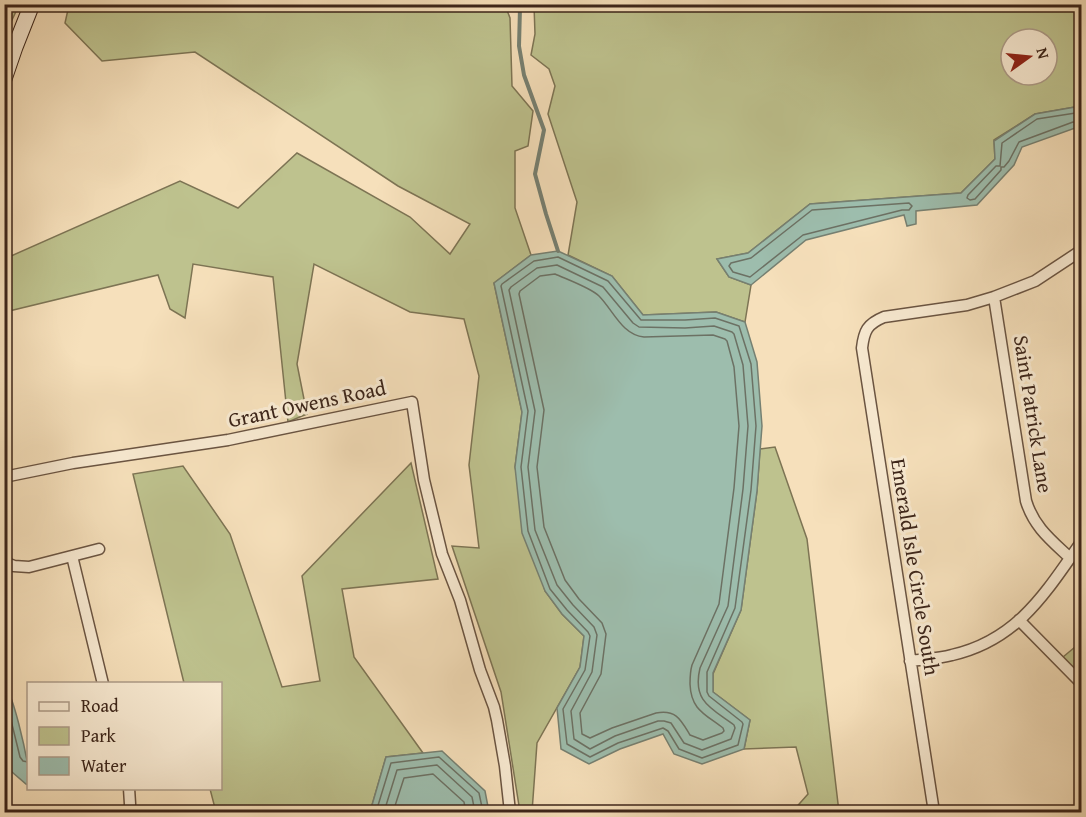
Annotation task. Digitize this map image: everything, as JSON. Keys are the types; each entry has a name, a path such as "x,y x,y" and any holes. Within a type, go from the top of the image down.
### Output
{"main road":[{"path":"4,79 32,4"}],"street":[{"path":"994,297 1035,281 1082,250"},
{"name":"Emerald Isle Circle South","path":"933,813 862,348 863,337 867,328 874,321 884,317 967,305 994,297"},
{"name":"Saint Patrick Lane","path":"994,297 1026,501 1035,523 1070,558"},
{"name":"Grant Owens Road","path":"4,477 73,463 228,440 412,402 424,480 442,554 496,713 510,813"},
{"path":"910,661 951,656 983,645 1005,632 1049,589 1082,541"},
{"path":"4,562 14,566 29,567 99,549"},
{"path":"72,556 103,682"},
{"path":"1019,620 1082,684"},
{"path":"129,790 129,813"}],"green space":[{"path":"4,5 19,5 5,35"},
{"path":"69,5 505,5 510,18 512,86 533,111 528,146 515,151 515,208 531,255 494,283 522,412 515,467 545,591 562,614 584,636 580,667 537,743 532,812 520,812 501,692 452,546 479,548 469,465 479,376 464,319 410,312 314,264 297,364 307,414 288,422 273,277 193,264 185,318 170,309 158,275 5,312 11,256 180,181 238,208 297,153 410,217 450,254 470,224 398,186 195,52 102,61 65,23"},
{"path":"534,5 1081,5 1081,106 1035,114 994,140 995,159 961,193 810,204 748,253 717,259 729,277 751,285 745,322 716,312 643,315 612,276 568,255 577,202 548,114 555,86 549,69 531,55 535,34"},
{"path":"775,447 807,539 839,812 792,812 808,794 796,747 744,749 750,720 713,692 713,674 741,610 757,491 760,449"},
{"path":"411,463 438,579 342,589 354,657 423,753 386,757 370,812 216,812 210,790 222,790 222,682 184,682 133,474 183,466 230,534 282,687 320,681 302,576"},
{"path":"1081,642 1081,676 1063,657"}],"water":[{"path":"1081,106 1081,130 1075,128 1022,147 1014,165 977,205 916,211 916,224 907,226 904,215 806,240 751,285 729,277 717,259 748,253 810,204 961,193 995,159 994,141 1035,114"},
{"path":"558,251 612,276 643,315 716,312 745,322 757,362 762,426 757,491 741,610 713,673 713,692 750,720 744,749 702,764 674,754 663,734 620,749 589,764 561,749 557,708 580,667 584,636 562,614 545,591 522,533 515,467 522,412 494,283 531,255"},
{"path":"5,686 22,736 27,763 27,784 5,766"},
{"path":"442,751 485,791 489,812 370,812 386,757"}],"waterway":[{"path":"519,4 519,46 524,75 544,130 535,174 558,251"}]}
